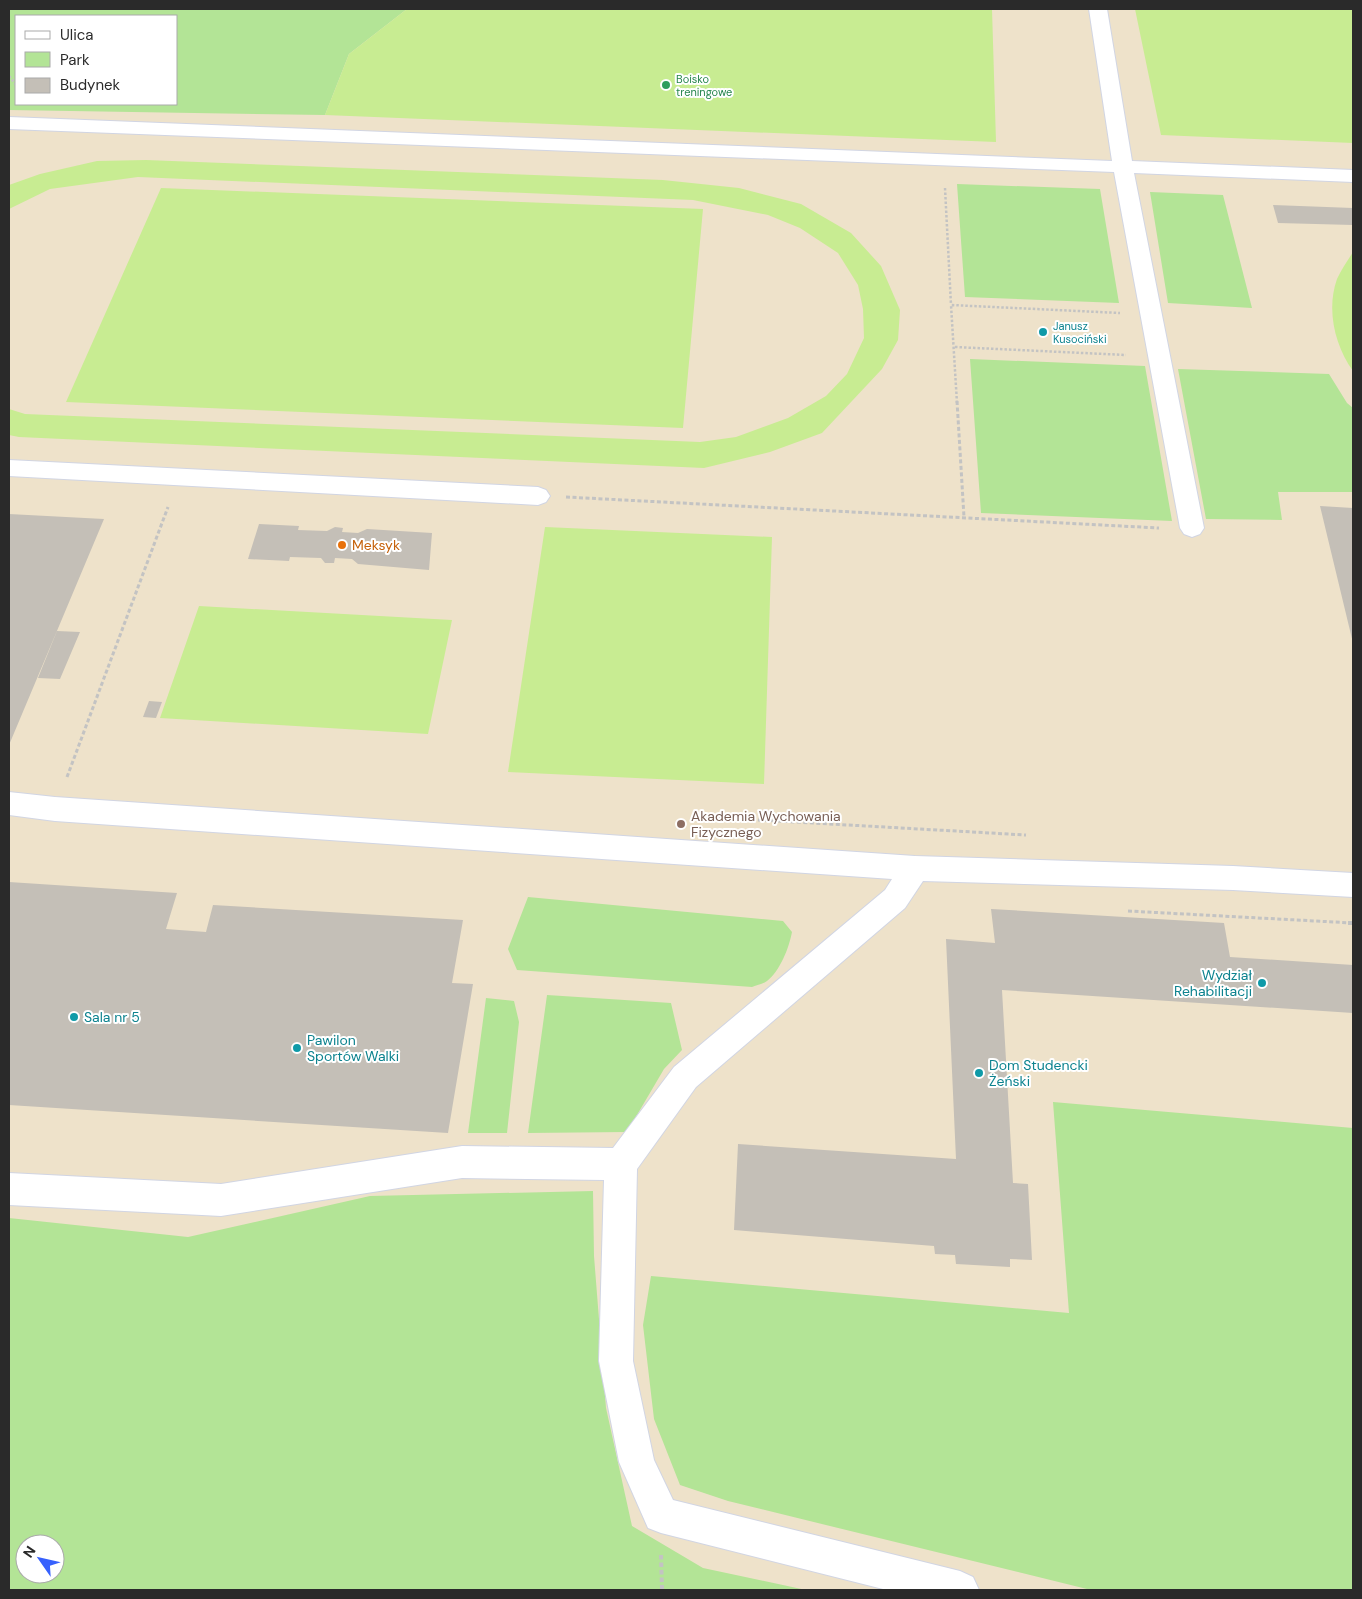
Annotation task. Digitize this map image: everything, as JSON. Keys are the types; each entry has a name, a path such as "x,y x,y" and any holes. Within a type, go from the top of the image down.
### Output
{"street":[{"path":"1098,9 1123,166 1192,528"},
{"path":"9,123 943,158 1353,176"},
{"path":"9,468 538,496"},
{"path":"9,804 55,809 915,868 1233,878 1353,885"},
{"path":"915,868 895,899 685,1077 621,1164 616,1361 637,1462 661,1515 960,1590"},
{"path":"9,1189 221,1200 462,1162 621,1164"}],"path":[{"path":"943,158 964,517"},
{"path":"951,304 1152,314"},
{"path":"955,347 1159,356"},
{"path":"55,809 179,478"},
{"path":"538,496 1171,529 1192,528"}],"shaded area":[{"name":"Akademia Wychowania Fizycznego","path":"9,9 1353,9 1353,1590 9,1590"}],"green space":[{"path":"9,9 407,9 349,54 325,115 9,110"},
{"name":"Boisko treningowe","path":"407,9 992,9 996,142 325,115 349,54"},
{"path":"1135,9 1353,9 1353,143 1161,135"},
{"path":"146,160 663,180 739,188 801,204 851,233 881,266 900,310 898,340 882,369 822,433 770,452 704,468 19,437 9,435 9,409 25,414 700,442 736,437 788,418 826,396 847,374 864,338 863,309 858,285 838,253 800,228 768,215 693,200 138,177 50,189 9,209 9,185 40,174 97,161"},
{"path":"957,184 1100,189 1119,303 965,297"},
{"path":"161,188 703,209 683,428 66,402"},
{"path":"1150,192 1223,195 1252,308 1168,303"},
{"path":"1353,252 1353,371 1337,339 1332,315 1332,303 1337,279"},
{"path":"970,359 1145,366 1172,521 981,513"},
{"path":"1178,369 1329,374 1347,403 1353,408 1353,492 1278,492 1282,520 1206,519"},
{"path":"545,527 772,537 764,784 508,772"},
{"path":"199,606 452,620 428,734 160,718"},
{"path":"528,897 783,921 792,932 786,952 772,977 764,983 752,987 517,970 508,949"},
{"path":"547,995 671,1003 682,1050 664,1069 627,1132 528,1133"},
{"path":"486,998 514,1001 519,1022 507,1133 468,1133"},
{"path":"1053,1102 1353,1128 1353,1590 1091,1590 728,1501 680,1485 654,1419 643,1325 651,1276 1069,1313"},
{"path":"593,1191 594,1256 606,1408 632,1526 703,1568 806,1590 9,1590 9,1218 188,1237 370,1196"}],"building":[{"path":"1273,205 1353,208 1353,225 1278,223"},
{"path":"1320,506 1353,508 1353,643"},
{"path":"9,514 104,519 9,745"},
{"name":"Meksyk","path":"259,524 299,526 298,530 327,531 335,527 343,528 342,532 358,533 367,529 432,533 429,570 358,564 352,559 335,558 334,563 325,563 321,558 290,557 289,561 248,559"},
{"path":"57,631 80,632 60,679 38,678"},
{"path":"149,701 162,702 156,718 143,717"},
{"name":"Pawilon Sportów Walki","path":"9,882 177,893 166,929 206,932 213,905 463,920 452,983 473,984 448,1133 9,1105"},
{"name":"Dom Studencki Żeński","path":"991,909 1224,923 1230,957 1353,965 1353,1013 1002,990 1013,1183 1028,1184 1032,1260 1010,1259 1010,1267 956,1264 955,1255 935,1254 934,1246 734,1230 738,1144 956,1159 946,939 995,943"}],"place":[{"name":"Boisko treningowe","path":"666,85"},
{"name":"Janusz Kusociński","path":"1043,332"},
{"name":"Meksyk","path":"342,545"},
{"name":"Akademia Wychowania Fizycznego","path":"681,824"},
{"name":"Wydział Rehabilitacji","path":"1262,983"},
{"name":"Sala nr 5","path":"74,1017"},
{"name":"Pawilon Sportów Walki","path":"297,1048"},
{"name":"Dom Studencki Żeński","path":"979,1073"}]}
